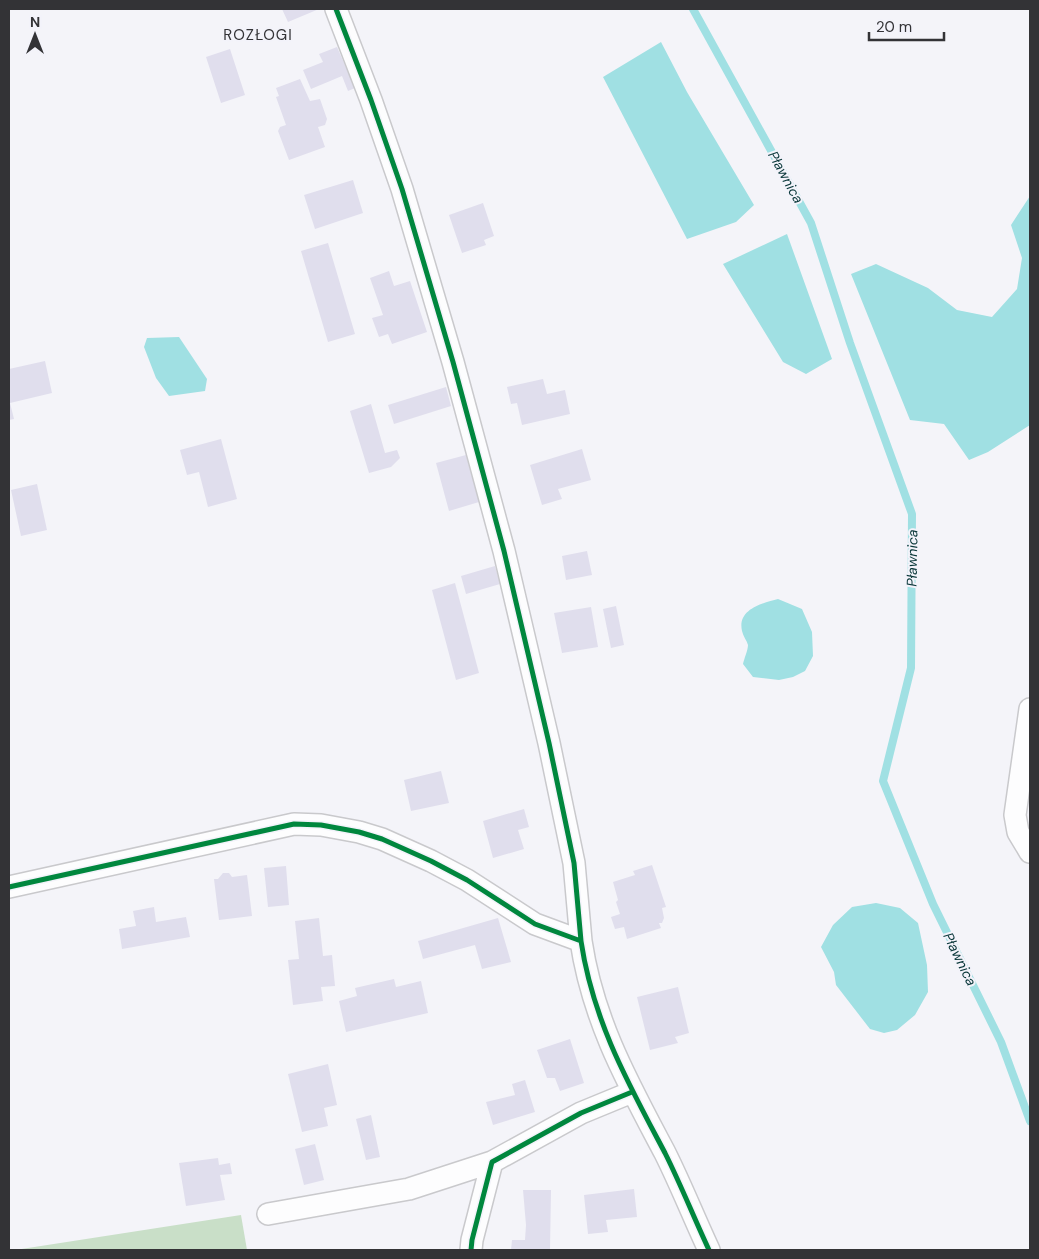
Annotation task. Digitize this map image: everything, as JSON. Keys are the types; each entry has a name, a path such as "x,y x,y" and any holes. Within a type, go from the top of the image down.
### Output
{"street":[{"path":"336,9 371,100 402,189 454,362 496,523 549,743 572,854 581,941 585,966 595,1002 610,1045 632,1092 666,1155 709,1250"},
{"path":"1030,709 1015,815 1018,832 1030,852"},
{"path":"9,887 294,824 321,824 359,832 431,861 467,880 534,924 581,941"},
{"path":"268,1214 409,1189 492,1162 581,1113 632,1092"},
{"path":"471,1250 492,1162"}],"green space":[{"path":"241,1215 247,1250 15,1250"}],"water":[{"path":"661,42 687,92 754,205 736,222 687,239 603,77"},
{"path":"1030,196 1030,425 988,452 969,460 944,424 910,420 851,274 876,264 928,288 957,310 992,317 1017,289 1022,258 1011,225"},
{"path":"787,234 832,359 806,374 783,362 723,264"},
{"path":"179,337 207,379 205,391 169,396 156,378 144,347 147,338"},
{"path":"778,599 802,609 812,632 813,656 805,671 793,677 779,680 753,677 743,664 748,645 741,623 743,617 752,608"},
{"path":"876,903 900,908 918,923 927,965 928,992 915,1015 897,1030 884,1033 870,1029 836,985 834,972 821,947 833,925 852,907"}],"building":[{"path":"282,9 319,9 288,22"},
{"path":"337,47 355,88 348,91 342,76 311,89 303,70 323,62 319,54"},
{"path":"230,49 245,95 221,103 206,57"},
{"path":"300,79 310,101 320,99 327,119 325,125 318,127 325,147 289,160 278,131 280,127 286,125 276,97 279,96 276,88"},
{"path":"353,180 363,213 315,229 304,195"},
{"path":"483,203 494,236 484,240 486,245 462,253 449,215"},
{"path":"328,243 355,334 328,342 301,251"},
{"path":"389,271 394,286 410,281 427,332 392,344 388,334 379,337 372,318 383,315 370,278"},
{"path":"45,361 52,393 10,403 14,419 9,420 9,369"},
{"path":"543,379 547,394 565,390 570,414 522,425 517,403 511,404 507,387"},
{"path":"446,387 451,406 394,424 388,405"},
{"path":"371,404 385,453 397,450 400,458 391,467 369,473 350,411"},
{"path":"221,439 237,499 208,507 199,472 187,475 180,450"},
{"path":"582,449 591,480 558,489 562,499 542,505 530,465"},
{"path":"466,455 479,502 449,511 436,463"},
{"path":"37,484 47,530 21,536 11,490"},
{"path":"587,551 592,575 566,580 562,556"},
{"path":"495,566 500,584 466,594 461,576"},
{"path":"455,583 479,673 456,680 432,590"},
{"path":"616,606 624,645 611,648 603,609"},
{"path":"591,607 598,647 562,653 554,613"},
{"path":"441,771 449,803 411,811 404,780"},
{"path":"524,809 529,827 518,830 524,849 493,858 483,821"},
{"path":"652,865 666,907 662,908 664,918 662,923 659,923 661,928 627,939 624,927 615,929 611,917 620,914 613,882 635,875 633,871"},
{"path":"286,866 289,905 268,907 264,868"},
{"path":"223,873 229,873 232,877 247,875 252,916 219,920 214,879 218,879"},
{"path":"154,907 156,922 186,917 190,937 122,949 119,929 136,926 133,911"},
{"path":"319,918 323,956 332,955 335,986 321,987 323,1001 293,1005 288,960 299,959 295,921"},
{"path":"498,918 511,962 482,969 475,945 423,959 418,941"},
{"path":"394,979 396,987 421,981 428,1013 346,1032 339,1001 357,996 355,988"},
{"path":"678,987 689,1033 675,1037 678,1043 650,1050 637,997"},
{"path":"570,1039 584,1083 560,1091 555,1078 547,1078 537,1050"},
{"path":"328,1064 337,1105 324,1108 328,1126 302,1132 288,1074"},
{"path":"525,1080 535,1112 493,1125 486,1102 515,1095 512,1084"},
{"path":"371,1115 380,1157 366,1160 356,1119"},
{"path":"315,1144 324,1180 304,1185 295,1149"},
{"path":"218,1158 219,1165 230,1163 232,1174 220,1175 225,1200 186,1206 179,1163"},
{"path":"634,1189 637,1217 606,1220 608,1232 588,1234 584,1195"},
{"path":"523,1190 551,1190 550,1250 511,1250 512,1240 525,1240 526,1225"}],"waterway":[{"name":"Pławnica","path":"693,9 811,223 850,343 912,514 911,668 883,781 933,904 1001,1042 1030,1121"}],"cycle path":[{"path":"336,9 371,100 402,189 453,362 504,551 549,743 574,863 581,941"},
{"path":"9,887 294,824 321,825 359,832 382,839 431,861 467,880 535,924 581,941 594,998 603,1025 625,1076 671,1165 709,1250"},
{"path":"471,1250 492,1162 581,1113 632,1092"}],"district":[{"name":"ROZŁOGI","path":"258,35"}]}
